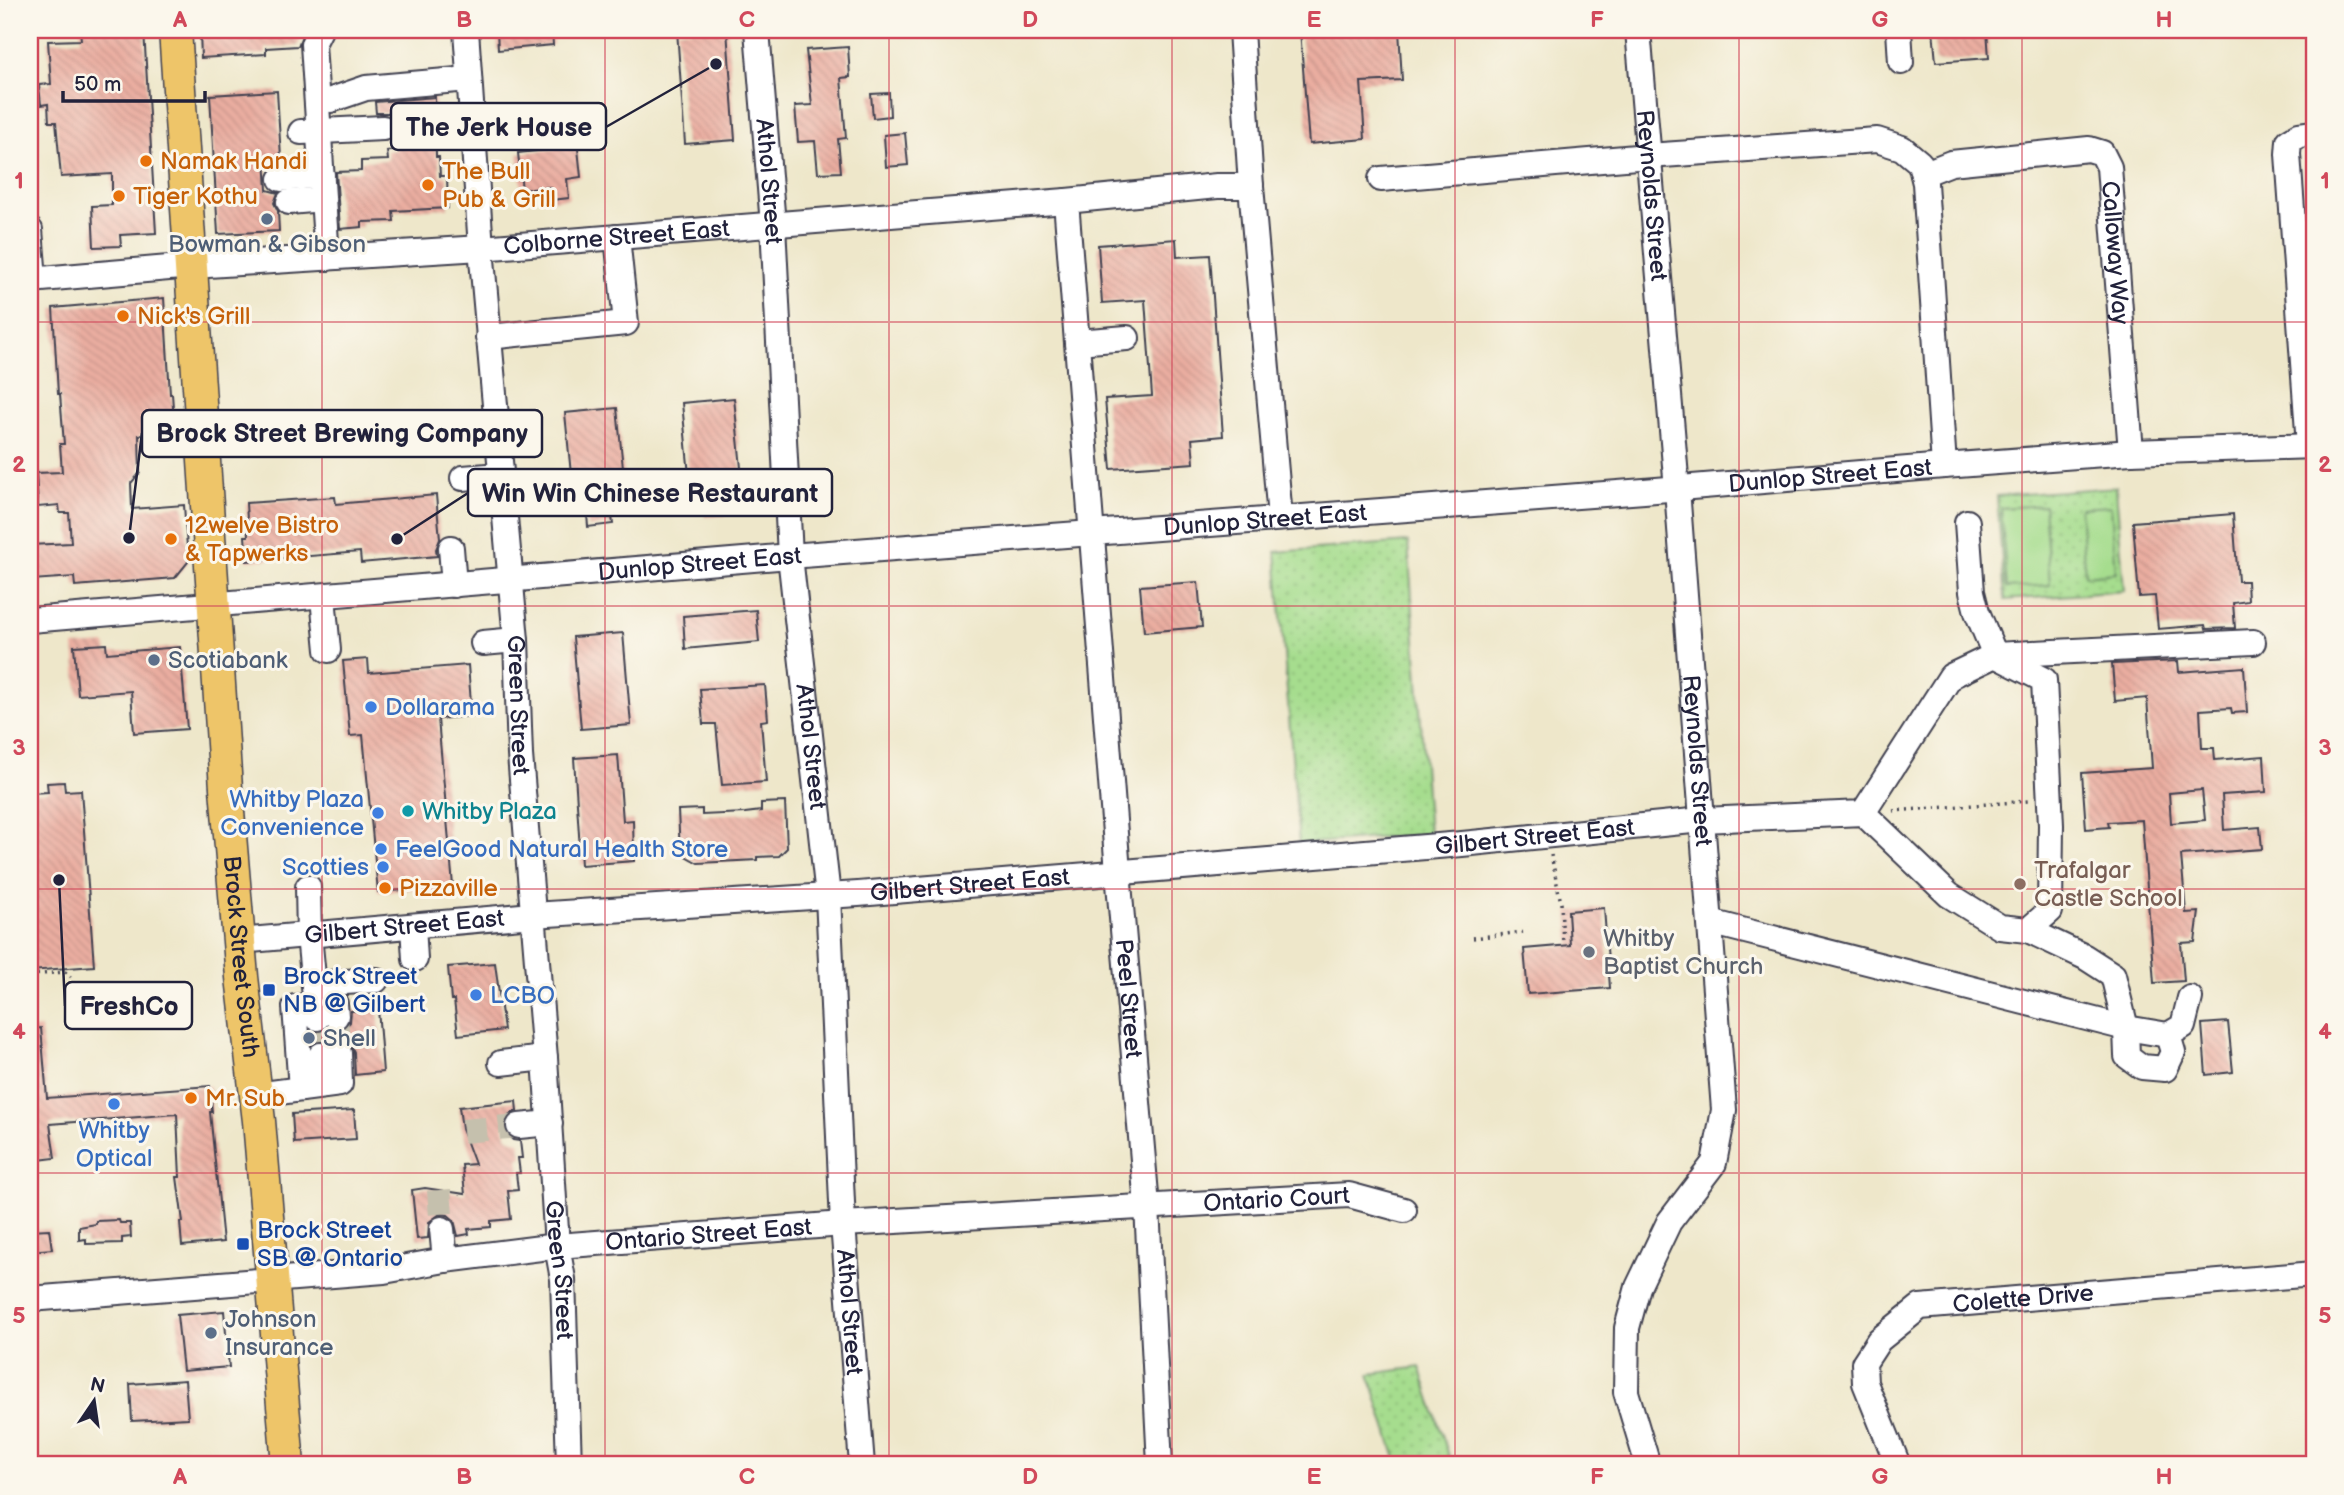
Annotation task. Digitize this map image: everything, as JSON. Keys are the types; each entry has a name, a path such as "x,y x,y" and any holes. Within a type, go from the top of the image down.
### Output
{"main road":[{"name":"Brock Street South","path":"175,30 178,111 192,266 225,775 288,1465"}],"street":[{"path":"320,30 313,44 310,131 322,187 327,258"},
{"name":"Green Street","path":"466,30 488,337 516,640 520,755 550,1122 557,1246 563,1279 569,1465"},
{"name":"Athol Street","path":"757,30 773,225 790,556 828,896 842,1224 862,1465"},
{"path":"1241,30 1251,186 1280,518"},
{"name":"Reynolds Street","path":"1638,30 1677,489 1724,1110 1714,1163 1669,1222 1638,1287 1627,1328 1626,1392 1648,1465"},
{"path":"1890,33 1901,62"},
{"path":"331,100 366,88 469,79"},
{"path":"310,131 383,128"},
{"path":"2312,446 2288,155 2289,141 2299,135 2314,134"},
{"path":"1381,179 1648,156 1877,141 1902,148 1920,163 1923,174 1944,466"},
{"name":"Calloway Way","path":"1923,174 1951,163 2089,149 2102,153 2109,167 2131,452"},
{"name":"Colborne Street East","path":"32,279 481,248 1066,201 1217,186 1251,186"},
{"path":"285,190 322,187"},
{"name":"Peel Street","path":"1066,201 1147,1206 1160,1465"},
{"path":"30,230 32,279"},
{"path":"488,337 626,323 617,237"},
{"path":"1077,342 1127,338"},
{"name":"Dunlop Street East","path":"30,620 323,597 509,578 1677,489 1944,466 2131,452 2312,446"},
{"path":"463,478 500,475"},
{"path":"1968,522 1972,592 1977,612 1995,654 2044,680 2050,799 2050,911 2028,930"},
{"path":"451,548 454,585"},
{"path":"323,597 328,650"},
{"path":"483,643 516,640"},
{"path":"2168,1035 2173,1052 2165,1069 2142,1067 2127,1056 2126,1028 2113,975 2085,957 2028,930 2000,927 1949,895 1863,813 1951,676 1995,654 2253,642"},
{"name":"Gilbert Street East","path":"239,941 533,915 828,896 1702,820 1863,813"},
{"path":"308,887 309,935 321,1006"},
{"path":"1710,922 2126,1028 2168,1035 2183,1026 2190,998"},
{"path":"413,926 415,958"},
{"path":"312,1087 295,1007 321,1006 376,981"},
{"path":"256,1095 340,1084 330,1054"},
{"path":"501,1063 545,1058"},
{"path":"519,1126 550,1122"},
{"name":"Ontario Court","path":"1147,1206 1175,1207 1349,1195 1404,1210"},
{"name":"Ontario Street East","path":"30,1299 384,1270 557,1246 842,1224 1147,1206"},
{"path":"442,1228 445,1260"},
{"name":"Colette Drive","path":"1898,1465 1865,1383 1864,1363 1878,1340 1920,1307 2314,1274"}],"path":[{"path":"1863,813 2050,799"},
{"path":"1548,835 1561,903 1563,944"},
{"path":"1473,938 1523,932"},
{"path":"30,975 65,972 71,977"}],"green space":[{"path":"2116,487 2124,591 2005,600 1997,496"},
{"path":"2044,505 2050,585 2007,588 2001,508"},
{"path":"2111,506 2116,573 2085,576 2080,508"},
{"path":"1408,542 1429,834 1299,844 1276,552"},
{"path":"1420,1367 1452,1465 1398,1465 1369,1374"}],"building":[{"path":"80,30 144,30 156,233 120,235 121,246 94,247 92,206 112,205 112,174 61,177 56,122 49,122 48,104 41,105 39,85 51,84 48,41 81,40"},
{"path":"200,30 304,30 298,46 266,48 266,54 201,58"},
{"path":"497,30 552,30 553,45 498,50"},
{"path":"677,30 727,30 735,140 685,144"},
{"path":"1300,30 1399,30 1402,80 1361,82 1365,139 1309,144"},
{"path":"1933,30 1987,30 1989,58 1936,62"},
{"path":"848,47 850,77 841,78 846,138 838,139 841,172 818,173 815,141 798,142 795,106 812,105 806,50"},
{"path":"277,91 281,158 265,159 267,190 278,193 274,203 278,211 279,231 218,234 210,95"},
{"path":"889,93 890,116 873,118 871,94"},
{"path":"435,97 436,157 439,157 440,176 447,176 448,208 393,211 394,221 362,222 362,227 340,229 336,172 361,171 361,161 388,160 387,151 396,150 395,136 398,127 394,113 376,113 375,102"},
{"path":"905,133 908,165 886,167 884,135"},
{"path":"577,139 581,177 567,179 569,198 552,200 550,187 522,190 518,153 555,149 554,141"},
{"path":"1176,239 1177,257 1210,255 1223,436 1192,439 1194,463 1111,469 1105,399 1152,396 1145,300 1102,303 1098,245"},
{"path":"164,298 175,433 139,435 140,473 131,483 132,509 184,505 188,562 175,578 75,586 74,577 32,580 30,545 71,543 69,513 60,513 59,505 38,507 36,473 62,472 60,444 64,444 53,308"},
{"path":"734,398 744,498 728,500 730,515 705,517 704,505 692,506 682,403"},
{"path":"617,408 627,508 611,509 613,524 588,527 587,514 575,515 565,413"},
{"path":"436,495 440,539 436,549 437,556 361,563 360,552 247,561 246,503 335,497 336,504"},
{"path":"2233,514 2238,581 2247,581 2248,601 2233,603 2235,628 2206,629 2205,625 2158,629 2155,596 2139,597 2133,522"},
{"path":"1198,582 1202,627 1144,632 1140,586"},
{"path":"756,610 759,642 685,649 683,616"},
{"path":"623,633 631,725 581,729 573,637"},
{"path":"106,644 107,653 180,647 187,729 134,733 131,691 78,695 74,646"},
{"name":"Whitby Plaza","path":"368,659 369,673 468,665 472,716 438,719 453,886 378,892 363,735 350,736 343,661"},
{"path":"2178,661 2179,672 2244,667 2247,712 2232,713 2231,708 2200,710 2202,748 2214,748 2215,760 2264,756 2266,792 2222,795 2224,830 2260,827 2262,849 2181,855 2186,913 2199,912 2195,942 2181,943 2184,981 2154,983 2142,820 2108,822 2109,827 2086,829 2082,773 2152,768 2147,698 2115,701 2112,664","holes":["2202,790 2205,820 2171,823 2169,793"]},
{"path":"765,685 768,720 761,721 766,782 722,785 716,724 703,724 700,689"},
{"path":"618,755 623,821 633,820 634,861 581,865 574,758"},
{"path":"64,782 65,791 81,790 94,966 30,971 30,793 48,792 47,783"},
{"path":"785,802 787,848 779,856 698,863 680,853 678,810 702,809 702,815 745,813 761,811 761,803"},
{"name":"Whitby Baptist Church","path":"1604,908 1610,988 1528,994 1524,949 1570,945 1568,911"},
{"name":"LCBO","path":"495,963 504,1030 458,1035 448,967"},
{"path":"378,1009 383,1072 355,1075 354,1052 345,1040 338,1038 329,1043 321,1040 313,1043 312,1032 319,1033 328,1028 338,1031 345,1028 350,1022 351,1011"},
{"path":"2228,1022 2233,1072 2206,1075 2202,1024"},
{"path":"41,1028 47,1098 210,1086 210,1112 223,1242 182,1246 180,1222 183,1222 177,1177 180,1177 177,1114 50,1124 55,1158 30,1161 30,1029"},
{"path":"516,1101 517,1111 510,1114 504,1127 507,1135 520,1141 522,1158 518,1158 520,1173 516,1173 518,1190 508,1191 511,1219 491,1221 491,1227 468,1229 469,1234 458,1236 454,1220 448,1215 440,1214 429,1222 428,1238 417,1239 412,1190 425,1188 465,1194 462,1165 475,1164 462,1129 459,1107"},
{"path":"354,1110 356,1139 294,1143 292,1114"},
{"path":"119,1220 120,1223 130,1223 131,1237 122,1238 122,1243 86,1244 86,1239 79,1240 79,1227 96,1224 96,1221"},
{"path":"49,1229 52,1249 30,1251 30,1230"},
{"path":"224,1311 229,1367 183,1371 177,1315"},
{"path":"185,1380 188,1418 132,1421 130,1384"}],"tunnel":[{"path":"336,1016 339,1053"},
{"path":"317,1018 321,1055"},
{"path":"463,1131 519,1126"},
{"path":"439,1190 442,1229"}],"place":[{"name":"The Jerk House","path":"716,64"},
{"name":"Namak Handi","path":"146,161"},
{"name":"The Bull Pub & Grill","path":"428,185"},
{"name":"Tiger Kothu","path":"119,196"},
{"name":"Bowman & Gibson","path":"267,219"},
{"name":"Nick's Grill","path":"123,316"},
{"name":"Brock Street Brewing Company","path":"129,538"},
{"name":"12welve Bistro & Tapwerks","path":"171,539"},
{"name":"Win Win Chinese Restaurant","path":"397,539"},
{"name":"Scotiabank","path":"154,660"},
{"name":"Dollarama","path":"371,707"},
{"name":"Whitby Plaza","path":"408,811"},
{"name":"Whitby Plaza Convenience","path":"378,813"},
{"name":"FeelGood Natural Health Store","path":"381,849"},
{"name":"Scotties","path":"383,867"},
{"name":"FreshCo","path":"59,880"},
{"name":"Trafalgar Castle School","path":"2020,884"},
{"name":"Pizzaville","path":"385,888"},
{"name":"Whitby Baptist Church","path":"1589,952"},
{"name":"Brock Street NB @ Gilbert","path":"269,990"},
{"name":"LCBO","path":"476,995"},
{"name":"Shell","path":"309,1038"},
{"name":"Mr. Sub","path":"191,1098"},
{"name":"Whitby Optical","path":"114,1104"},
{"name":"Brock Street SB @ Ontario","path":"243,1244"},
{"name":"Johnson Insurance","path":"211,1333"}]}
